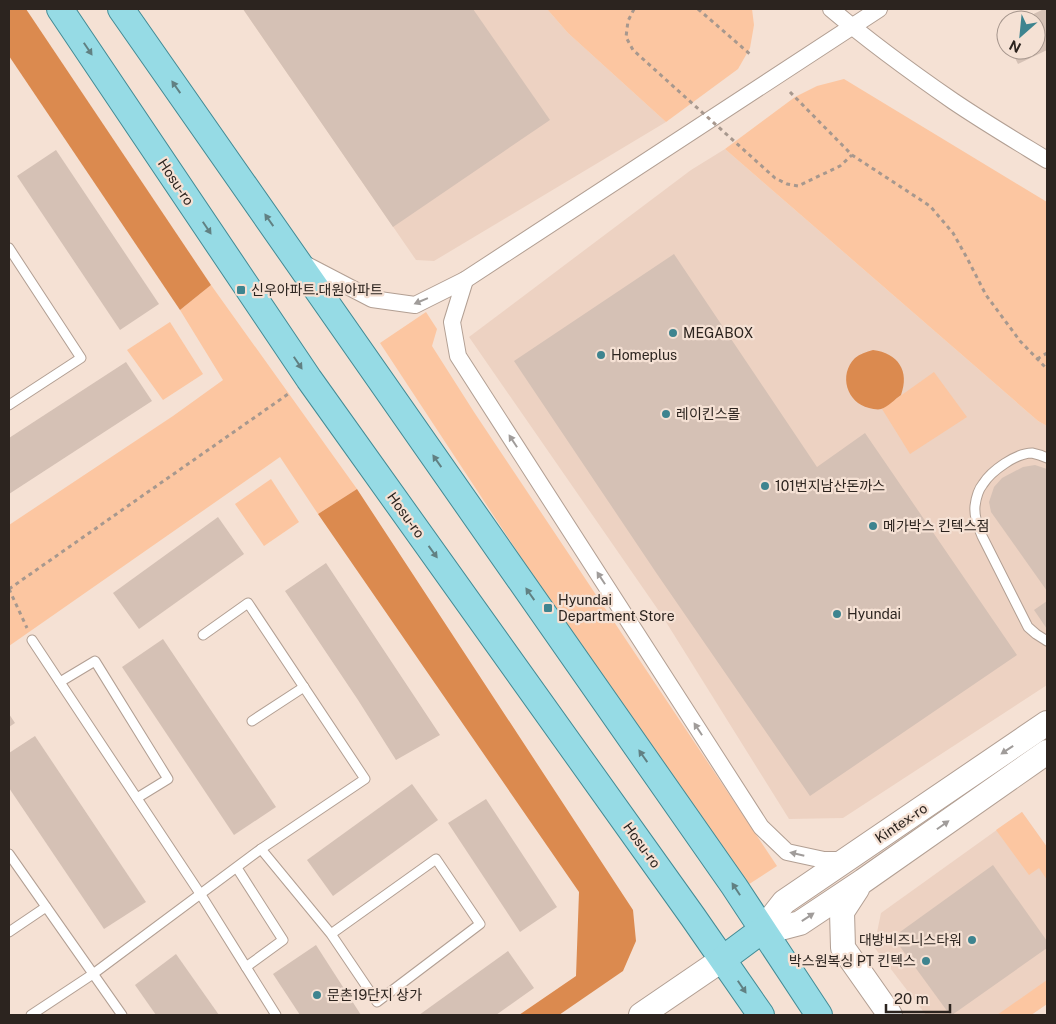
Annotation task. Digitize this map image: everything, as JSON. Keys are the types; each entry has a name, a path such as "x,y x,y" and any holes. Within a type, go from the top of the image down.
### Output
{"main road":[{"name":"Hosu-ro","path":"60,9 310,379 761,1015"},
{"path":"121,9 728,878 819,1015"},
{"name":"Kintex-ro","path":"642,1015 762,930 784,902 1047,723"},
{"name":"Kintex-ro","path":"762,930 800,923 1047,752"},
{"path":"863,880 842,912 843,948 890,1015"}],"street":[{"path":"831,9 902,65 955,102 1047,160"},
{"path":"297,260 372,300 415,305 465,280 879,9"},
{"path":"465,280 452,322 458,356 761,827 787,852 824,860 846,860"}],"lane":[{"path":"9,248 81,358 9,405"},
{"path":"1047,458 1033,453 1023,454 993,472 978,492 975,514 976,522 1028,627 1047,641"},
{"path":"31,1015 93,974 262,849 365,779 248,603 203,635"},
{"path":"32,640 137,798 276,1015"},
{"path":"60,682 95,661 168,779 137,798"},
{"path":"252,721 304,687"},
{"path":"262,849 331,934 377,1002 480,924 436,859 331,934"},
{"path":"9,854 119,1014"},
{"path":"237,868 283,940 246,967"},
{"path":"9,932 46,907"}],"path":[{"path":"634,9 628,21 626,37 633,50 774,178 798,186 840,166 852,155"},
{"path":"698,9 751,55"},
{"path":"790,92 852,155 930,206 952,233 986,295 1020,341 1047,369"},
{"path":"1037,359 1047,353"},
{"path":"32,640 9,589 297,388"}],"shaded area":[{"path":"9,9 26,9 211,285 180,310 9,56"},
{"path":"243,9 547,9 568,33 666,122 434,261 416,260"},
{"path":"547,9 752,9 754,25 750,48 738,69 666,122 568,33"},
{"path":"844,79 1047,202 1047,426 1038,421 725,149 795,97 817,86"},
{"name":"레이킨스몰","path":"725,149 1038,421 1047,426 1047,685 843,818 789,819 661,614 469,337 691,170"},
{"path":"211,285 357,489 318,514 280,457 9,646 9,525 173,416 223,380 180,310"},
{"path":"426,312 437,329 432,346 777,866 740,890 380,343"},
{"path":"170,322 203,374 163,400 127,350"},
{"path":"873,350 882,352 895,359 903,371 904,378 901,395 886,407 880,409 869,408 855,400 847,388 846,380 847,372 855,358"},
{"path":"934,372 967,417 910,454 882,409"},
{"path":"271,479 299,522 264,546 235,504"},
{"path":"357,489 633,910 636,941 623,971 559,1015 519,1015 576,976 579,892 318,514"},
{"path":"1022,812 1047,847 1047,1004 1031,1015 926,1015 874,947 881,913"},
{"path":"1022,812 1047,847 1047,880 1039,868 1029,875 996,830"},
{"path":"1047,980 1047,1004 1031,1015 997,1015"}],"building":[{"path":"243,9 473,9 550,120 393,227"},
{"path":"1047,9 1046,50 1046,10 1042,10"},
{"path":"1016,60 1026,60 1018,64"},
{"path":"56,150 159,304 120,330 17,176"},
{"path":"674,254 817,467 865,433 1017,655 810,796 657,574 514,361"},
{"path":"126,362 152,401 9,494 9,438"},
{"path":"1035,465 1047,469 1047,591 991,512 989,502 994,487 1002,478 1023,467"},
{"path":"218,517 244,554 139,629 113,593"},
{"path":"326,563 440,735 396,760 285,591"},
{"path":"1047,601 1047,629 1034,610"},
{"path":"163,639 276,807 234,835 122,667"},
{"path":"9,714 15,723 9,727"},
{"path":"35,736 146,902 104,929 9,788 9,753"},
{"path":"412,784 438,820 333,896 307,860"},
{"path":"486,799 557,907 520,932 448,823"},
{"path":"993,865 1047,941 1047,948 950,1015 893,937"},
{"name":"문촌19단지 상가","path":"316,945 361,1015 300,1015 273,974"},
{"path":"508,951 534,988 496,1015 419,1015"},
{"path":"176,954 219,1015 156,1015 135,985"}],"place":[{"name":"신우아파트.대원아파트","path":"241,290"},
{"name":"MEGABOX","path":"673,333"},
{"name":"Homeplus","path":"601,355"},
{"name":"레이킨스몰","path":"666,414"},
{"name":"101번지남산돈까스","path":"765,486"},
{"name":"메가박스 킨텍스점","path":"873,526"},
{"name":"Hyundai Department Store","path":"548,608"},
{"name":"Hyundai","path":"837,614"},
{"name":"대방비즈니스타워","path":"972,940"},
{"name":"박스원복싱 PT 킨텍스","path":"926,961"},
{"name":"문촌19단지 상가","path":"317,995"}]}
